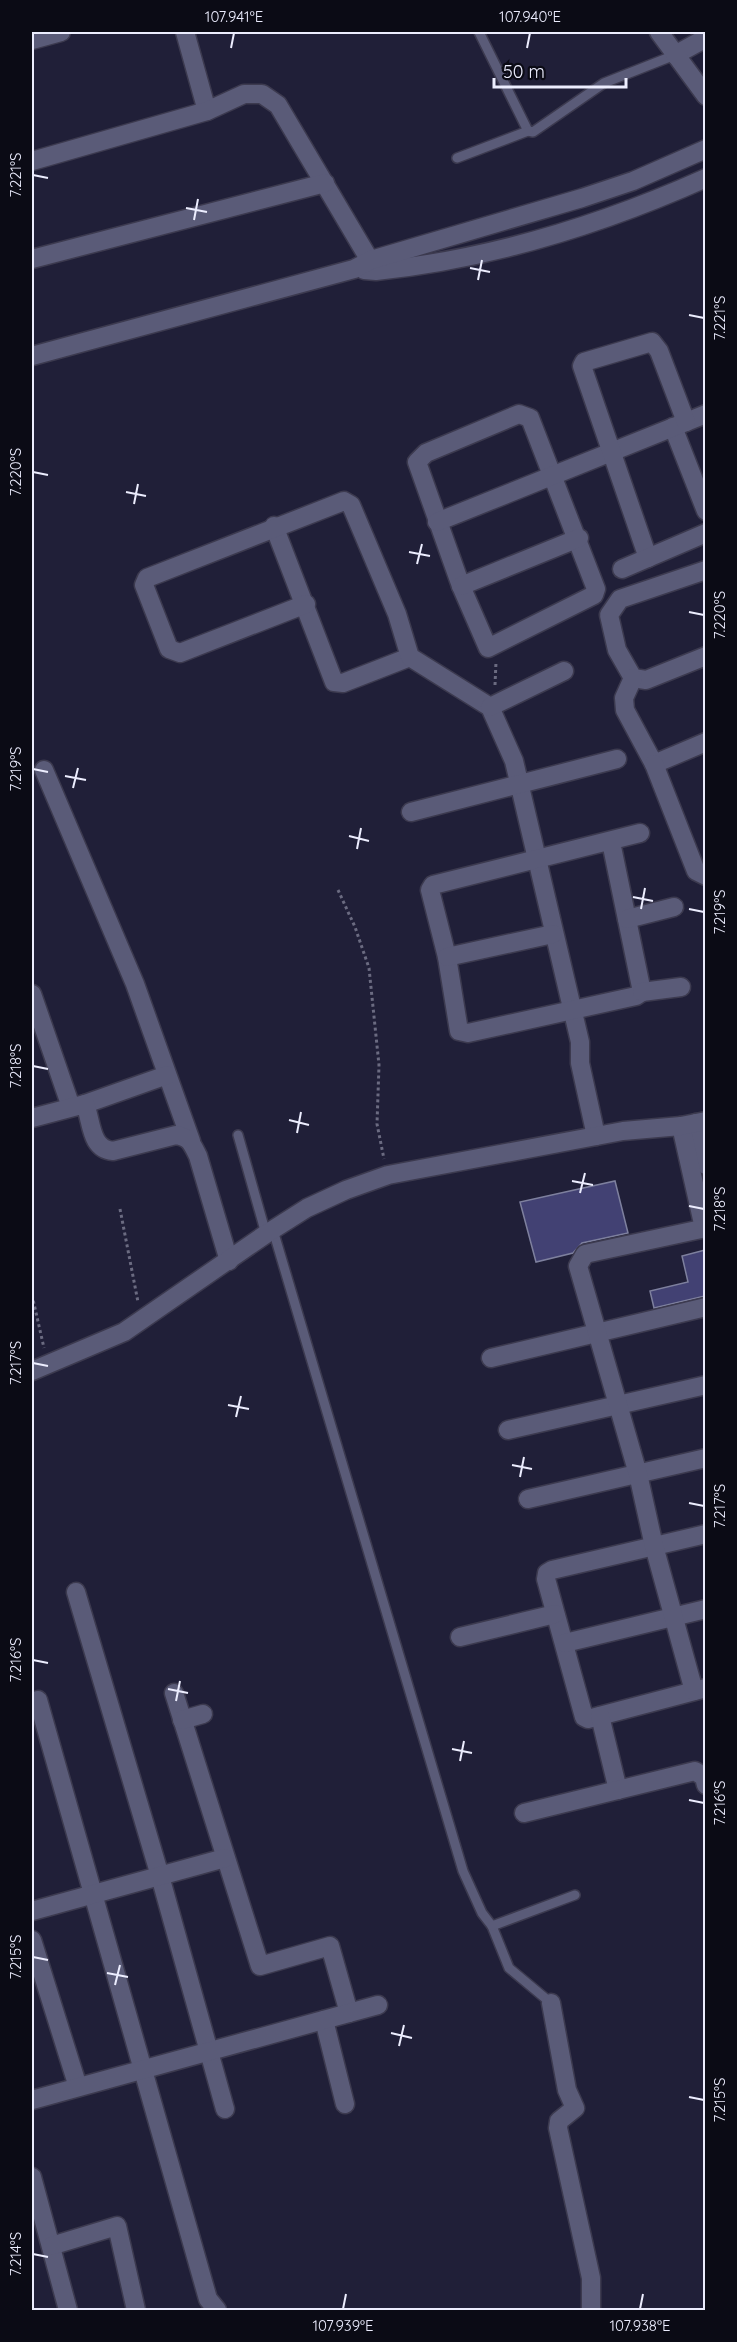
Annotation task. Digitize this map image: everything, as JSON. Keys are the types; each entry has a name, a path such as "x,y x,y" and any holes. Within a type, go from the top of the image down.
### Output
{"street":[{"path":"32,40 61,32"},
{"path":"185,32 207,111"},
{"path":"659,32 705,96"},
{"path":"675,55 705,38"},
{"path":"32,161 207,111 244,94 262,94 278,105 373,266"},
{"path":"373,266 582,198 633,180 705,149"},
{"path":"32,356 354,269 447,263 587,225 705,178"},
{"path":"32,259 325,183"},
{"path":"648,558 582,373 584,362 652,342 659,351 705,511"},
{"path":"519,414 530,418 554,475 595,581 594,595 488,648 437,522 417,462 418,458 519,414"},
{"path":"437,522 705,414"},
{"path":"306,604 188,652 180,653 169,649 145,586 146,580 274,526 344,501 349,503 397,614 410,657 492,706 503,739 532,860 566,1010 573,1056 580,1063 596,1136"},
{"path":"274,526 306,604 334,682 343,683 410,657"},
{"path":"622,569 705,533"},
{"path":"461,585 579,538"},
{"path":"633,678 617,650 609,615 620,599 705,570"},
{"path":"633,678 646,680 705,656"},
{"path":"492,706 564,671"},
{"path":"633,678 624,698 625,710 654,764 689,857 696,871 705,876"},
{"path":"654,764 705,742"},
{"path":"411,812 515,787 616,759"},
{"path":"45,770 130,973 191,1141 229,1261"},
{"path":"640,833 431,887 447,957 457,1025 459,1031 464,1033 636,996 642,992 681,987"},
{"path":"611,842 642,992"},
{"path":"627,919 674,907"},
{"path":"447,957 548,935"},
{"path":"32,994 78,1106 98,1146 113,1151 176,1135 185,1136 191,1141"},
{"path":"32,1118 78,1106 167,1076"},
{"path":"39,1368 124,1332 269,1232 307,1208 345,1190 388,1175 596,1136 694,1123"},
{"path":"694,1123 705,1165"},
{"path":"694,1123 705,1228 582,1256 579,1273 638,1474 654,1546 674,1617 700,1690 588,1719 581,1711 546,1573 654,1546 705,1534"},
{"path":"491,1358 705,1307"},
{"path":"508,1430 705,1385"},
{"path":"528,1499 705,1458"},
{"path":"76,1592 160,1876 225,2109"},
{"path":"565,1643 705,1609"},
{"path":"460,1637 555,1614"},
{"path":"174,1693 260,1966 330,1946 349,2013"},
{"path":"38,1700 37,1720 93,1895 208,2299 218,2310"},
{"path":"182,1720 202,1714"},
{"path":"600,1716 618,1790"},
{"path":"524,1813 695,1771 704,1777 705,1785"},
{"path":"32,1911 225,1858"},
{"path":"32,1940 78,2087"},
{"path":"551,2003 567,2090 575,2108 559,2121 558,2128 591,2278 591,2310"},
{"path":"32,2100 378,2005"},
{"path":"324,2020 345,2104"},
{"path":"32,2177 69,2310"},
{"path":"51,2246 117,2226 136,2310"}],"lane":[{"path":"479,32 528,131"},
{"path":"457,158 528,131 537,131 604,83 675,55"},
{"path":"238,1135 463,1871 482,1913 492,1926 509,1968 551,2003"},
{"path":"492,1926 575,1895"}],"path":[{"path":"488,648 494,656 496,665 492,706"},
{"path":"338,890 355,927 369,968 380,1065 377,1124 388,1175"},
{"path":"120,1209 142,1321"},
{"path":"32,1295 39,1368"}],"building":[{"path":"615,1181 628,1233 582,1243 573,1253 536,1262 520,1202"},
{"path":"705,1250 705,1296 654,1308 650,1291 688,1282 682,1256"}]}
